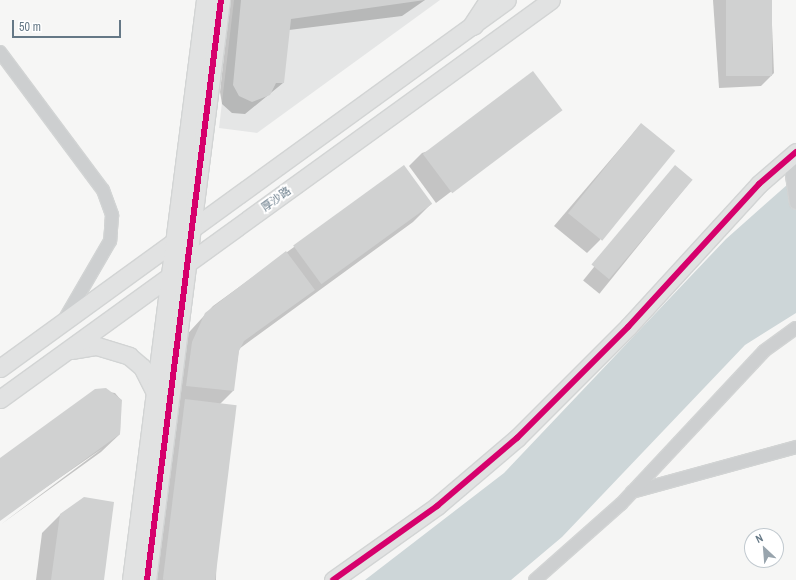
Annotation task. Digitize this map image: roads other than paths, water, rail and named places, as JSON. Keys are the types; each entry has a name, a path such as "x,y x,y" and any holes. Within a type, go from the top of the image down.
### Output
{"main road":[{"path":"473,25 489,0"}],"street":[{"path":"131,580 173,274 205,0"},
{"path":"147,580 194,227 221,0"},
{"path":"0,368 507,0"},
{"name":"厚沙路","path":"0,399 552,0"},
{"path":"0,52 103,190 112,215 110,241 104,255 62,323"},
{"path":"795,152 792,175 796,203"},
{"path":"332,580 437,506 517,438 623,332 760,184 795,152"},
{"path":"535,580 632,492 764,351 796,328"},
{"path":"63,353 97,346 119,352 142,367 157,398"},
{"path":"632,492 796,447"}]}
